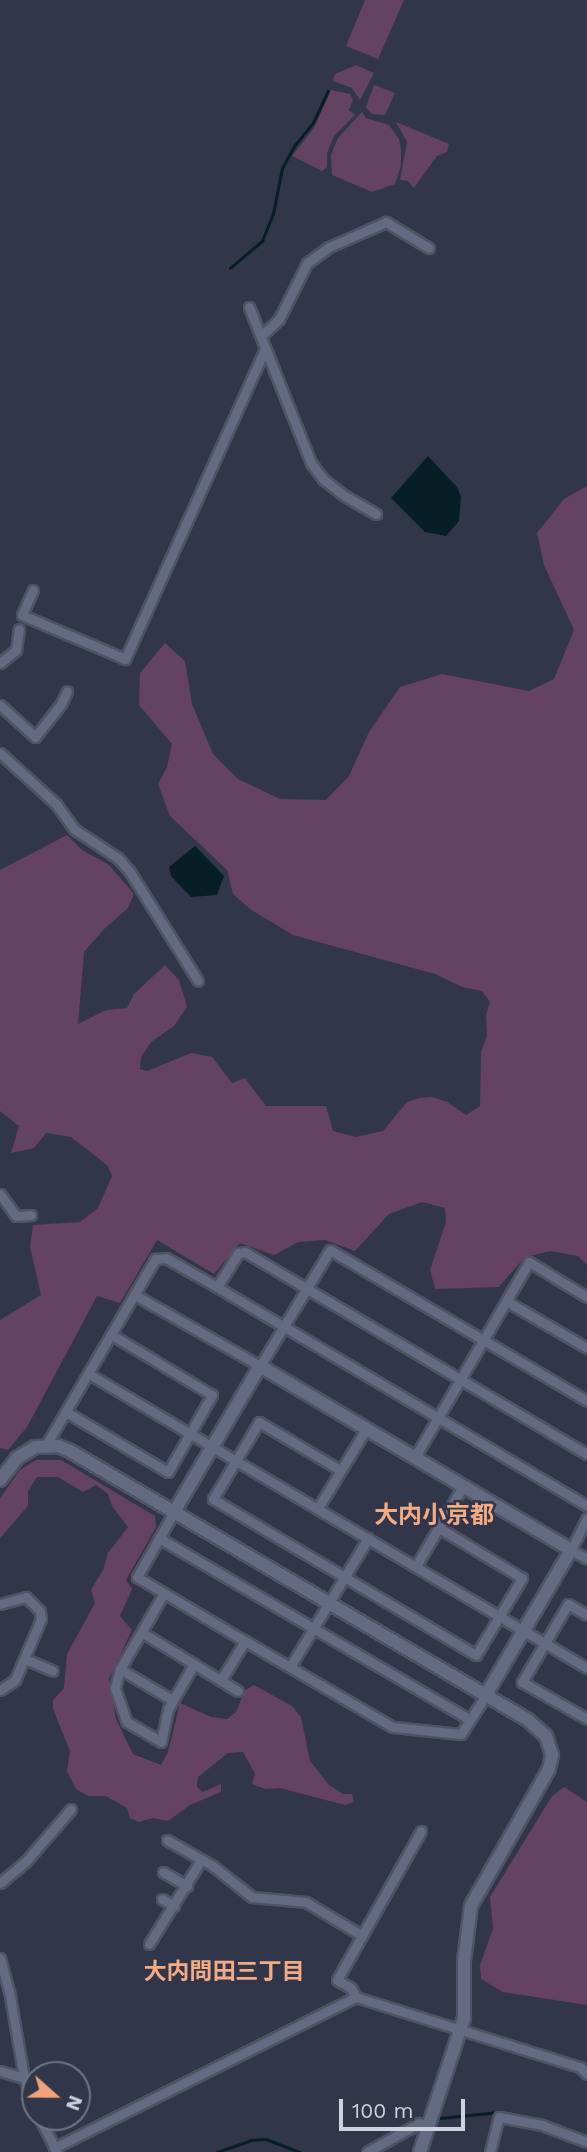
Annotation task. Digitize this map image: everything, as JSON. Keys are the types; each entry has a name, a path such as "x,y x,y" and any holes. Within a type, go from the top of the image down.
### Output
{"street":[{"path":"261,337 279,319 307,263 329,247 386,222 429,248"},
{"path":"249,307 310,463 323,479 376,514"},
{"path":"33,590 22,615 125,659 265,349"},
{"path":"0,663 16,650 19,629"},
{"path":"0,705 35,737 61,704 67,691"},
{"path":"0,753 57,804 74,829 118,858 130,872 198,981"},
{"path":"0,1194 16,1216 31,1215"},
{"path":"587,1401 330,1250 212,1446 138,1577 393,1727 461,1734 524,1631 587,1518"},
{"path":"217,1287 237,1253 245,1252 587,1454"},
{"path":"47,1445 156,1259 166,1258 587,1506"},
{"path":"415,1457 529,1262 587,1297"},
{"path":"135,1295 587,1559"},
{"path":"506,1301 587,1348"},
{"path":"66,1412 168,1472 212,1395 112,1335"},
{"path":"89,1374 587,1668"},
{"path":"340,1470 260,1422 213,1499 476,1655 522,1578 439,1528"},
{"path":"318,1508 366,1429"},
{"path":"0,1480 25,1451 47,1445 70,1451 486,1695 538,1727 546,1737 552,1755 549,1769 471,1906 466,1925 461,2031 420,2152"},
{"path":"416,1566 463,1486"},
{"path":"159,1538 470,1720"},
{"path":"290,1667 368,1538"},
{"path":"164,1593 120,1669 116,1688 127,1722 161,1742 172,1700 194,1664"},
{"path":"0,1604 26,1597 40,1611 41,1619 15,1680 0,1690"},
{"path":"587,1615 568,1604 522,1682 587,1719"},
{"path":"143,1633 238,1691"},
{"path":"220,1680 245,1641"},
{"path":"25,1659 53,1671"},
{"path":"120,1669 172,1700"},
{"path":"0,1883 27,1860 71,1809"},
{"path":"421,1831 337,1980 351,1989 356,1997 580,2067 587,2074"},
{"path":"167,1840 222,1873 252,1897 306,1902 361,1935"},
{"path":"149,1944 153,1928 174,1906 201,1860"},
{"path":"163,1872 187,1886"},
{"path":"162,1899 174,1906"},
{"path":"0,1958 10,1996 21,2061"},
{"path":"45,2131 55,2150 356,1997"},
{"path":"0,2071 21,2077"},
{"path":"490,2152 499,2117 542,2126 587,2142"},
{"path":"367,2152 419,2123 428,2126"}],"shaded area":[{"path":"365,0 404,0 378,59 346,46"},
{"path":"356,65 374,73 360,100 352,88 333,81 335,74"},
{"path":"374,85 395,93 385,115 372,114 366,107"},
{"path":"331,90 350,94 353,100 349,110 355,115 334,136 327,153 327,167 322,171 292,156 314,128"},
{"path":"362,112 366,118 389,125 399,139 401,150 401,165 395,184 372,192 332,175 331,155 338,138"},
{"path":"396,122 449,144 447,152 437,156 414,188 408,181 400,180 407,142"},
{"path":"587,486 587,1265 578,1256 551,1251 525,1257 499,1287 435,1289 430,1270 446,1222 445,1208 422,1202 389,1214 355,1251 325,1240 298,1242 274,1255 240,1243 214,1274 157,1240 120,1303 97,1296 27,1427 8,1450 0,1448 0,1320 41,1295 30,1247 33,1225 80,1222 98,1208 112,1176 108,1166 71,1137 46,1133 34,1148 11,1153 19,1126 0,1111 0,870 67,835 82,850 109,865 134,894 128,908 103,930 84,952 78,1024 106,1010 127,1008 134,994 165,965 179,980 187,1007 174,1026 151,1042 141,1057 140,1069 147,1071 191,1053 212,1057 232,1083 245,1078 266,1106 326,1106 333,1131 356,1137 383,1131 407,1102 419,1098 432,1097 447,1102 466,1115 480,1106 481,1052 487,1036 486,1015 490,1002 482,991 462,987 435,974 293,935 250,909 233,894 227,870 170,816 158,784 167,767 172,744 139,705 140,673 165,643 185,661 192,704 213,754 238,779 280,799 326,800 349,776 369,732 400,687 442,674 529,691 554,679 574,630 544,565 537,533 564,499"},
{"path":"36,1460 61,1460 155,1516 156,1527 126,1580 132,1589 120,1616 132,1630 109,1679 116,1719 133,1754 161,1765 168,1752 180,1703 211,1717 227,1719 236,1712 245,1690 254,1685 292,1706 301,1717 310,1761 329,1785 343,1794 352,1794 354,1802 345,1805 280,1788 265,1789 252,1784 255,1774 243,1752 228,1753 198,1777 197,1787 203,1792 221,1784 221,1792 190,1805 168,1821 153,1818 139,1822 130,1818 127,1808 106,1796 88,1796 76,1789 67,1771 70,1751 53,1709 53,1700 64,1688 67,1654 95,1603 91,1590 104,1568 108,1553 128,1527 112,1506 108,1494 96,1485 83,1492 58,1477 37,1477 28,1491 28,1506 0,1538 0,1498 20,1470"},
{"path":"564,1787 587,1802 587,2005 503,1992 481,1979 480,1965 493,1929 490,1897 552,1796"}],"water":[{"path":"428,456 457,487 461,497 459,521 446,536 425,532 391,498"},
{"path":"195,846 224,876 217,895 191,897 171,876 169,867"}],"waterway":[{"path":"230,268 262,241 273,214 282,168 295,145 313,123 328,91"},
{"path":"440,2118 499,2112 534,2119"},
{"path":"570,2131 587,2137"},
{"path":"217,2152 251,2140 266,2139 300,2152"}],"district":[{"name":"大内小京都","path":"434,1516"},
{"name":"大内問田三丁目","path":"224,1972"}]}
